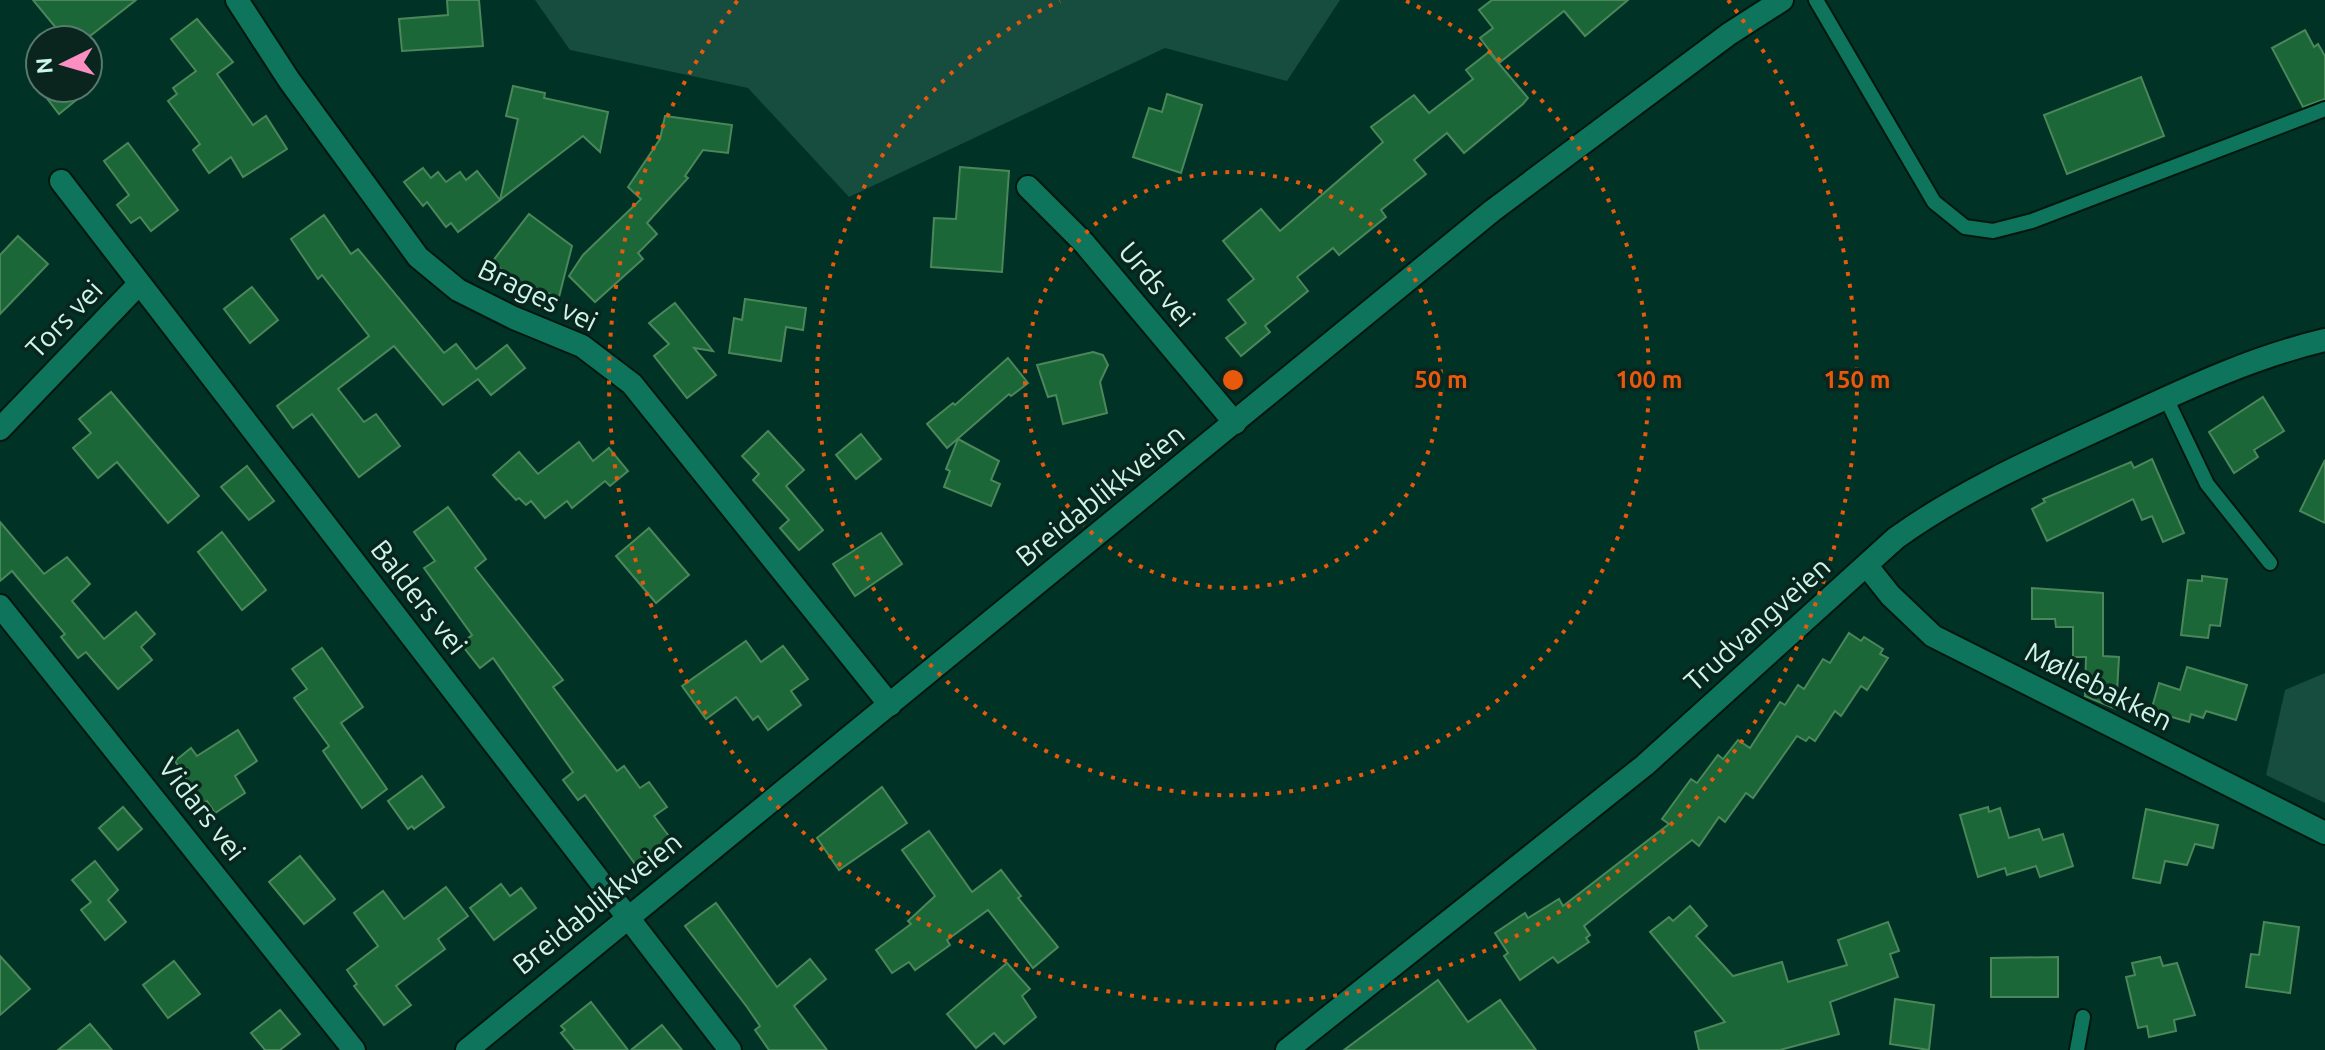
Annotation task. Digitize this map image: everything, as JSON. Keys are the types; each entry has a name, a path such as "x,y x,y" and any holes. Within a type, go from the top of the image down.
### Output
{"street":[{"name":"Brages vei","path":"237,0 289,80 418,257 458,290 514,318 582,346 632,384 890,705"},
{"name":"Breidablikkveien","path":"467,1050 628,915 890,705 1492,211 1729,34 1782,0"},
{"name":"Balders vei","path":"61,181 138,285 730,1050"},
{"name":"Urds vei","path":"1028,187 1084,243 1235,423"},
{"name":"Tors vei","path":"0,429 138,285"},
{"name":"Trudvangveien","path":"1287,1050 1645,765 1896,538 1940,506 2003,473 2166,398 2274,352 2325,340"},
{"name":"Møllebakken","path":"1867,566 1890,595 1933,636 2325,833"},
{"name":"Vidars vei","path":"0,606 354,1050"}],"lane":[{"path":"1816,0 1934,202 1965,227 1993,231 2032,221 2325,109"},
{"path":"2166,398 2207,484 2270,563"},
{"path":"2077,1050 2083,1017"}],"green space":[{"path":"535,0 1340,0 1287,81 1165,48 849,197 748,88 570,50"},
{"path":"2325,673 2325,803 2266,775 2285,690"}],"building":[{"path":"33,0 136,0 104,25 53,24"},
{"path":"447,0 479,0 483,46 402,51 399,19 448,15"},
{"path":"1492,0 1628,0 1585,36 1564,11 1499,63 1480,38 1493,28 1479,10"},
{"path":"197,19 233,62 217,74 253,125 266,116 287,149 243,177 231,157 209,173 193,150 200,144 168,101 177,94 173,88 196,71 171,39"},
{"path":"2305,30 2314,47 2318,44 2325,56 2325,99 2303,107 2272,48"},
{"path":"1489,52 1528,98 1464,153 1447,133 1414,160 1426,174 1381,210 1386,217 1339,255 1333,248 1297,277 1308,291 1265,326 1270,332 1241,356 1226,338 1246,323 1228,300 1254,279 1223,241 1261,209 1280,231 1383,142 1371,127 1414,95 1429,113 1473,79 1466,70"},
{"path":"2141,77 2164,136 2067,174 2044,115"},
{"path":"513,86 545,93 544,98 608,112 600,152 583,136 500,200 518,119 506,116"},
{"path":"1167,94 1202,105 1181,173 1133,157 1149,108 1162,112"},
{"path":"51,104 71,104 59,114"},
{"path":"665,116 732,125 728,153 703,150 685,176 688,178 647,223 657,234 638,253 643,259 595,302 569,276 583,255 641,199 628,187 660,139"},
{"path":"128,143 178,210 151,231 140,217 131,223 117,205 129,195 104,161"},
{"path":"960,167 1009,171 1002,272 931,267 934,218 956,219"},
{"path":"423,168 431,178 438,172 446,182 460,172 466,180 477,171 500,200 458,232 451,223 446,227 427,202 423,206 404,182"},
{"path":"529,214 572,246 559,297 521,284 492,262"},
{"path":"324,215 351,254 358,249 444,353 456,344 476,369 507,345 525,368 491,395 478,379 443,405 394,346 338,389 364,422 376,414 400,446 359,477 312,414 293,428 277,406 369,336 322,275 318,279 291,239"},
{"path":"18,236 48,264 0,314 0,255"},
{"path":"252,287 278,320 250,343 224,309"},
{"path":"745,299 806,308 803,330 786,327 781,361 729,353 734,318 742,320"},
{"path":"675,303 713,351 694,348 716,375 687,398 654,356 669,344 649,323"},
{"path":"1093,352 1103,355 1108,365 1100,382 1107,413 1063,424 1056,395 1048,397 1037,365"},
{"path":"1008,358 1028,383 1011,396 1009,394 947,448 927,424 953,403 955,405"},
{"path":"111,392 199,496 168,523 117,462 98,478 73,448 91,433 79,419"},
{"path":"2263,397 2284,431 2254,450 2258,457 2234,473 2209,432"},
{"path":"768,431 804,470 786,486 823,530 799,550 780,528 789,520 753,480 759,474 742,456"},
{"path":"861,434 881,459 856,479 836,455"},
{"path":"958,439 999,461 991,480 1000,484 991,506 944,487 950,471 946,469"},
{"path":"579,442 593,461 609,448 628,471 610,486 605,481 572,508 567,501 545,518 531,501 526,505 519,498 516,500 493,475 519,452 538,474"},
{"path":"2152,459 2184,533 2163,542 2152,516 2142,520 2133,499 2047,541 2032,509 2045,502 2043,499 2131,462 2134,468"},
{"path":"2325,460 2325,523 2300,511"},
{"path":"247,466 274,501 249,520 221,487"},
{"path":"448,507 486,559 475,568 563,680 553,687 617,771 624,766 640,788 649,782 667,807 654,816 671,839 638,868 585,795 578,800 563,780 573,772 493,658 480,668 461,644 472,635 424,568 435,561 414,532"},
{"path":"0,522 44,574 67,557 90,584 72,601 104,639 136,612 155,634 141,647 152,660 118,689 86,652 78,658 61,637 65,634 12,571 0,581"},
{"path":"649,528 689,575 656,603 616,556"},
{"path":"222,532 266,590 242,610 198,552"},
{"path":"881,533 902,564 855,596 833,564"},
{"path":"2202,576 2227,579 2220,626 2210,625 2208,638 2181,635 2188,580 2202,581"},
{"path":"2032,588 2103,593 2103,656 2119,657 2116,709 2085,696 2086,657 2073,657 2073,627 2056,627 2055,619 2032,619"},
{"path":"1849,633 1861,641 1864,637 1883,649 1880,654 1888,658 1867,690 1861,686 1841,716 1835,711 1815,741 1809,737 1806,741 1797,736 1753,798 1746,793 1725,822 1719,817 1699,846 1692,840 1584,926 1590,935 1586,938 1589,942 1558,963 1553,957 1520,980 1504,956 1508,953 1495,933 1525,913 1528,918 1559,899 1563,906 1669,824 1662,819 1691,779 1697,783 1718,755 1723,759 1738,740 1750,748 1780,702 1785,705 1798,685 1804,689 1823,659 1830,663"},
{"path":"746,641 761,662 783,646 808,679 791,691 801,705 768,730 758,716 753,720 736,697 706,719 682,686"},
{"path":"322,648 363,707 341,723 387,789 362,808 323,751 329,746 294,698 307,689 292,669"},
{"path":"2187,667 2247,685 2236,720 2206,711 2203,718 2191,714 2189,722 2151,711 2159,683 2180,690"},
{"path":"238,730 257,761 235,776 245,793 215,813 207,801 202,804 175,761 191,748 197,756"},
{"path":"422,776 444,807 414,829 412,826 408,829 388,801"},
{"path":"882,787 907,823 839,870 817,838"},
{"path":"123,807 142,829 118,850 99,828"},
{"path":"1988,807 1989,812 2000,808 2009,838 2039,829 2043,840 2063,834 2073,866 2040,877 2036,866 2007,875 2005,868 1978,877 1960,815"},
{"path":"2146,809 2218,825 2213,848 2195,844 2187,865 2165,861 2160,883 2133,878"},
{"path":"929,831 972,892 1001,870 1021,896 1018,898 1058,947 1033,968 988,910 947,940 950,945 915,970 909,962 892,973 876,950 911,924 908,921 935,896 902,850"},
{"path":"300,856 335,899 304,924 269,882"},
{"path":"95,861 118,890 108,900 126,922 105,940 81,910 91,902 72,880"},
{"path":"501,884 510,896 521,888 536,908 494,940 470,908"},
{"path":"446,887 468,916 438,939 445,949 396,986 411,1005 384,1025 354,986 357,984 347,970 378,946 354,913 383,891 404,919"},
{"path":"716,903 777,987 810,959 826,979 794,1006 827,1050 769,1050 755,1030 760,1026 685,926"},
{"path":"1690,906 1707,926 1696,936 1733,976 1782,962 1788,982 1847,965 1838,940 1888,922 1899,951 1890,954 1898,977 1830,1002 1839,1034 1780,1050 1699,1050 1695,1032 1725,1022 1650,932 1669,917 1673,921"},
{"path":"2264,922 2299,927 2290,993 2246,987 2251,954 2259,955"},
{"path":"0,956 30,989 0,1015"},
{"path":"2058,957 2058,997 1991,997 1991,958"},
{"path":"2160,957 2163,966 2177,963 2195,1015 2174,1020 2176,1031 2149,1037 2147,1026 2138,1028 2126,977 2135,975 2132,963"},
{"path":"174,961 200,994 168,1018 143,985"},
{"path":"1007,963 1030,989 1022,996 1036,1017 1004,1044 994,1033 976,1048 947,1014"},
{"path":"1438,980 1468,1022 1500,1000 1536,1050 1344,1050"},
{"path":"1895,999 1934,1005 1929,1050 1890,1044"},
{"path":"591,1002 628,1050 575,1050 561,1033 565,1030 561,1026"},
{"path":"280,1010 300,1034 280,1050 265,1050 251,1033"},
{"path":"90,1024 112,1050 58,1050"},
{"path":"662,1025 682,1050 631,1050"}]}
